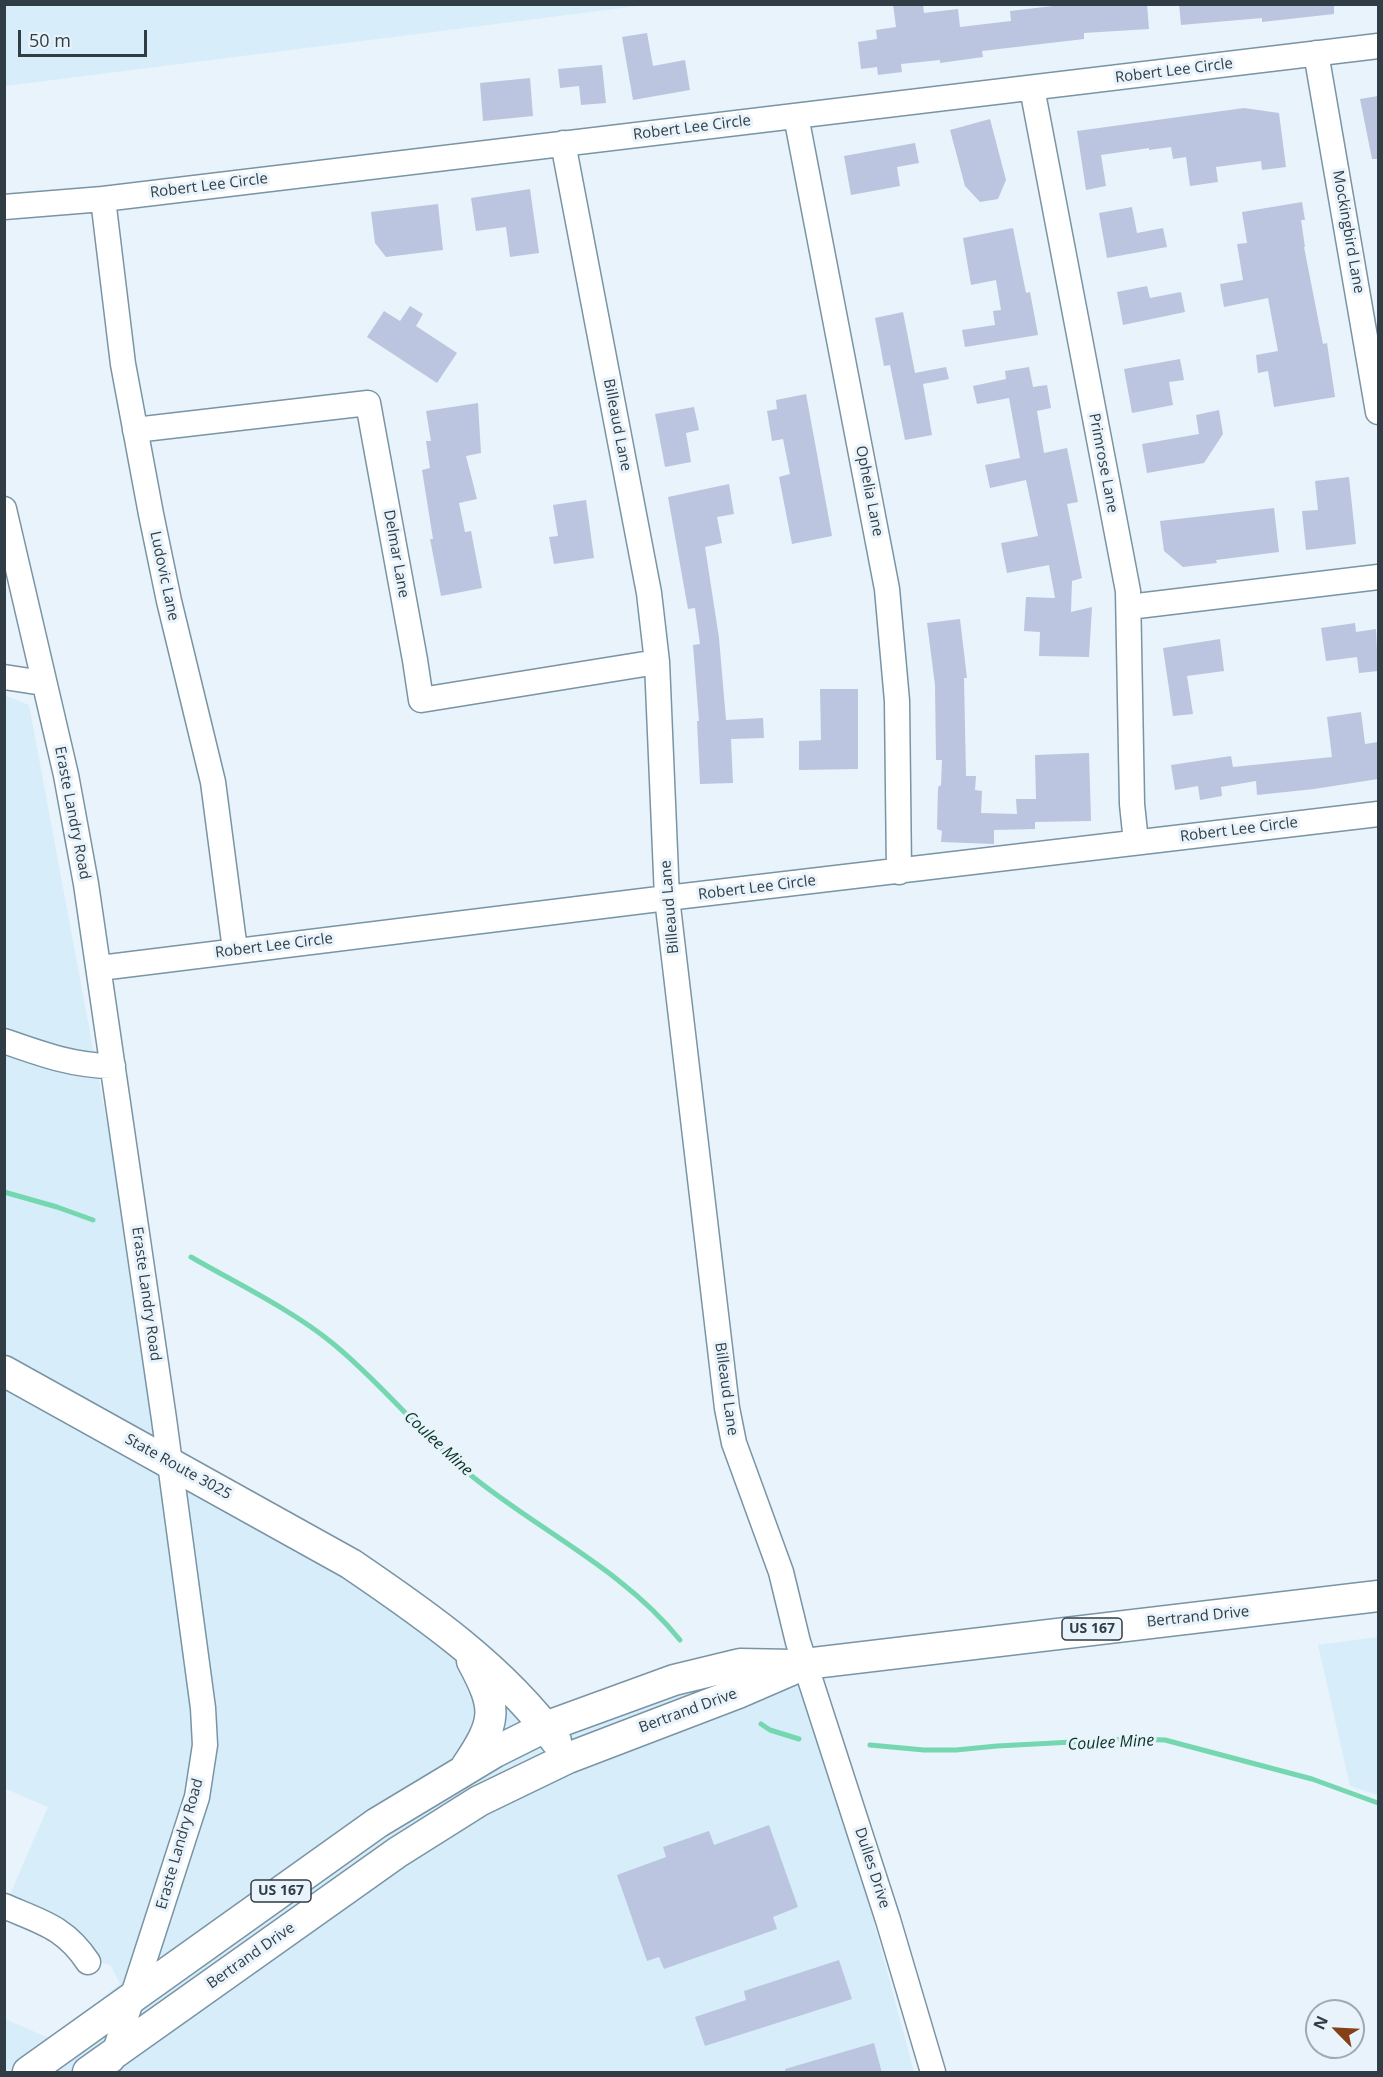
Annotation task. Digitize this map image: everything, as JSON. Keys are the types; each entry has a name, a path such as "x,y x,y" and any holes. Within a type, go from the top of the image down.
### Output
{"main road":[{"name":"State Route 3025","path":"4,1371 351,1564 423,1612 464,1645 511,1688 568,1758"},
{"name":"Bertrand Drive","path":"28,2073 377,1823 464,1770 545,1727 674,1680 740,1664 805,1664 1378,1596"},
{"path":"464,1645 486,1686 491,1706 488,1729 464,1770"},
{"name":"Bertrand Drive","path":"88,2073 111,2063 430,1831 479,1802 568,1758 738,1693 805,1664"}],"street":[{"name":"Robert Lee Circle","path":"4,207 103,199 1378,46"},
{"name":"Mockingbird Lane","path":"1316,53 1378,412"},
{"name":"Primrose Lane","path":"1032,88 1128,591 1132,804 1136,842"},
{"name":"Ophelia Lane","path":"796,116 887,589 897,701 899,872"},
{"name":"Billeaud Lane","path":"563,143 649,593 657,662 667,898 727,1408 734,1443 781,1572 805,1664"},
{"name":"Ludovic Lane","path":"103,199 123,364 172,611 213,782 235,950"},
{"name":"Delmar Lane","path":"135,430 368,403 421,700 657,662"},
{"name":"Eraste Landry Road","path":"4,509 66,775 100,968 203,1708 204,1745 201,1776 191,1820 111,2063"},
{"path":"1129,607 1378,577"},
{"path":"4,677 43,683"},
{"name":"Robert Lee Circle","path":"100,968 1378,813"},
{"path":"4,1041 66,1062 89,1066 113,1066"},
{"name":"Dulles Drive","path":"805,1664 885,1910 933,2073"},
{"path":"4,1906 60,1930 77,1945 88,1962"}],"shaded area":[{"path":"5,4 646,4 646,5 5,86"},
{"path":"4,695 29,705 170,1462 351,1564 545,1727 805,1664 914,2072 5,2072 5,2019 51,2039 120,1984 111,1966 5,1920 5,1906 48,1807 4,1788"},
{"path":"1378,1637 1378,1795 1350,1786 1318,1645"}],"building":[{"path":"893,4 923,4 924,13 958,9 960,27 1011,21 1010,11 1070,4 1147,4 1149,29 1084,33 1084,39 982,51 983,57 940,63 940,60 901,64 902,72 878,75 877,67 861,69 858,42 877,39 876,30 896,27"},
{"path":"1179,4 1334,4 1334,14 1262,22 1262,18 1181,25"},
{"path":"647,33 653,66 685,60 690,90 633,100 622,37"},
{"path":"602,65 606,103 581,105 579,86 560,88 558,69"},
{"path":"530,78 533,116 483,121 480,83"},
{"path":"1378,96 1378,159 1372,159 1360,99"},
{"path":"1244,108 1279,113 1286,167 1262,170 1261,161 1216,167 1218,182 1190,186 1186,157 1173,159 1171,147 1149,150 1149,148 1101,155 1106,186 1086,190 1077,131"},
{"path":"990,119 1006,180 998,199 980,202 965,186 950,130"},
{"path":"915,143 919,163 897,167 900,186 851,195 844,156"},
{"path":"530,189 539,253 510,257 506,227 476,231 471,198"},
{"path":"1302,202 1305,220 1301,220 1304,247 1323,344 1327,343 1335,397 1274,407 1268,371 1258,373 1256,355 1278,351 1268,298 1224,307 1220,284 1243,280 1237,244 1247,243 1242,212"},
{"path":"438,204 443,250 386,257 375,243 371,212"},
{"path":"1132,207 1137,233 1163,228 1167,247 1107,258 1099,213"},
{"path":"1013,228 1026,293 1030,292 1038,335 965,347 962,330 995,325 993,311 1001,310 996,280 971,285 963,238"},
{"path":"1147,286 1150,298 1181,292 1185,312 1123,325 1117,292"},
{"path":"410,306 423,314 416,326 457,353 437,383 367,337 384,311 400,321"},
{"path":"903,312 915,373 946,367 949,379 923,384 932,435 905,440 890,365 884,366 875,318"},
{"path":"1180,359 1184,380 1169,382 1173,405 1132,413 1124,369"},
{"path":"1029,367 1033,387 1047,385 1051,408 1037,411 1044,453 1067,448 1078,502 1067,504 1082,578 1072,581 1071,612 1092,607 1089,657 1039,656 1040,632 1024,631 1026,597 1055,598 1049,565 1007,573 1001,543 1038,536 1026,480 990,488 985,465 1020,458 1009,398 977,404 973,386 1006,379 1005,371"},
{"path":"806,394 832,536 792,544 779,477 790,474 783,439 772,441 767,411 777,409 776,400"},
{"path":"478,403 481,453 466,456 477,499 459,503 465,532 471,531 482,588 441,596 430,539 433,539 422,470 430,468 426,441 431,441 426,411"},
{"path":"694,407 699,430 686,433 691,462 665,467 655,414"},
{"path":"1219,410 1223,434 1204,463 1147,473 1142,444 1199,434 1196,415"},
{"path":"1349,477 1356,544 1306,550 1302,511 1318,510 1315,481"},
{"path":"729,484 734,514 717,517 722,543 705,547 719,638 726,720 763,718 764,738 731,739 733,783 700,784 697,721 699,721 693,645 700,644 695,608 688,609 668,497"},
{"path":"586,500 594,558 554,564 549,537 558,536 553,505"},
{"path":"1274,508 1279,552 1216,560 1217,563 1183,567 1164,551 1160,521"},
{"path":"960,619 967,678 964,678 966,776 976,776 975,790 982,791 981,813 1017,814 1016,799 1036,799 1035,755 1089,753 1091,821 1035,822 1035,829 994,830 994,844 941,842 942,831 937,829 938,787 941,785 942,760 936,760 935,685 927,623"},
{"path":"1355,623 1356,632 1376,629 1378,671 1359,673 1357,657 1326,661 1321,628"},
{"path":"1220,639 1224,671 1187,676 1193,714 1173,716 1163,648"},
{"path":"820,689 858,689 858,769 799,770 799,741 821,740"},
{"path":"1361,712 1365,744 1378,742 1378,779 1257,795 1256,781 1221,787 1222,796 1200,800 1198,786 1175,790 1171,765 1231,756 1233,767 1332,757 1327,717"},
{"path":"769,1825 798,1907 773,1917 777,1929 664,1969 659,1957 647,1961 617,1875 666,1857 663,1847 709,1831 714,1845"},
{"path":"839,1960 852,1999 705,2046 695,2017 746,2000 744,1991"},
{"path":"874,2043 882,2073 785,2073 785,2069"}],"waterway":[{"name":"Coulee Mine","path":"4,1192 93,1220"},
{"name":"Coulee Mine","path":"191,1257 316,1330 367,1374 454,1461 499,1497 608,1572 658,1615 680,1640"},
{"name":"Coulee Mine","path":"761,1724 770,1730 799,1739"},
{"name":"Coulee Mine","path":"870,1745 924,1750 956,1750 1130,1739 1165,1740 1312,1779 1378,1803"}]}
